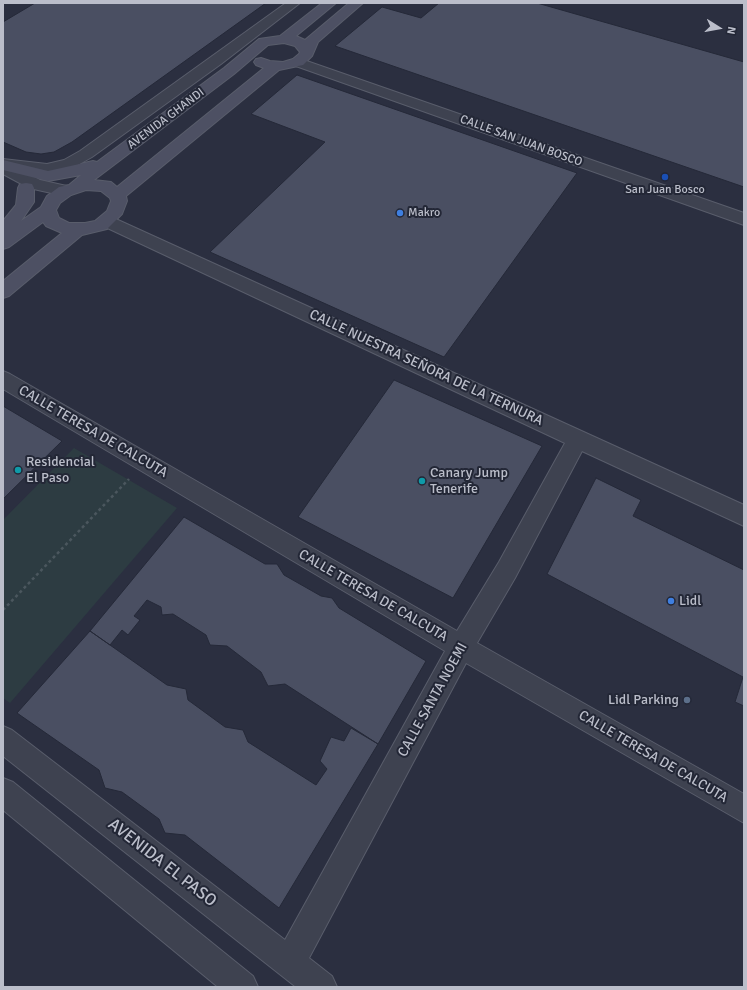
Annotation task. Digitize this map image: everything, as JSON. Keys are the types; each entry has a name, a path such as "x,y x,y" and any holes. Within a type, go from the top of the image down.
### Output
{"street":[{"path":"3,166 47,169 70,163 86,154 294,3"},
{"path":"284,39 330,3"},
{"path":"255,50 257,60 268,65 291,65 357,3"},
{"path":"284,39 300,43 305,51"},
{"name":"AVENIDA GHANDI","path":"70,188 112,160 264,42 284,39"},
{"name":"CALLE SAN JUAN BOSCO","path":"305,51 744,219"},
{"name":"AVENIDA GHANDI","path":"117,195 275,66"},
{"path":"3,166 39,175 57,176 112,160"},
{"path":"3,166 49,207"},
{"path":"3,166 35,184 70,188 86,184 105,186 117,195 119,201 118,208 107,221 93,227 77,230 67,229 52,222 49,216 49,207"},
{"path":"3,232 24,207 26,202 26,188"},
{"path":"3,243 49,207 53,200 70,188"},
{"name":"CALLE NUESTRA SEÑORA DE LA TERNURA","path":"107,221 744,516"},
{"path":"3,291 77,230"},
{"name":"CALLE TERESA DE CALCUTA","path":"3,379 461,647 744,809"},
{"name":"CALLE SANTA NOEMI","path":"290,962 461,647 507,570 578,438"},
{"name":"AVENIDA EL PASO","path":"3,739 321,987"},
{"path":"3,792 242,987"}],"path":[{"path":"3,610 145,463"}],"shaded area":[{"path":"74,448 177,508 10,703 3,698 3,520"}],"building":[{"path":"35,3 266,3 72,142 54,152 41,154 26,152 3,142 3,22"},
{"path":"439,3 537,3 744,62 744,187 335,46 382,7 421,18"},
{"name":"Makro","path":"297,75 577,173 444,357 210,252 325,142 251,114"},
{"name":"Canary Jump Tenerife","path":"394,380 542,446 453,598 298,517"},
{"name":"Residencial El Paso","path":"3,406 62,441 3,499"},
{"name":"Lidl","path":"596,478 641,500 633,516 744,570 744,706 735,702 743,677 547,574"},
{"path":"184,517 265,564 277,564 284,575 321,596 332,598 339,608 426,661 378,744 285,684 268,686 261,672 227,646 210,645 206,635 173,614 162,615 161,607 147,600 134,616 140,620 128,635 122,630 110,645 90,631"},
{"path":"90,631 167,685 186,689 188,700 225,727 243,730 248,742 316,785 327,769 320,761 331,737 344,741 351,728 378,744 279,908 185,835 165,833 159,819 122,792 105,788 99,770 17,713"}],"place":[{"name":"San Juan Bosco","path":"665,177"},
{"name":"Makro","path":"400,213"},
{"name":"Residencial El Paso","path":"18,470"},
{"name":"Canary Jump Tenerife","path":"422,481"},
{"name":"Lidl","path":"671,601"},
{"name":"Lidl Parking","path":"687,700"}]}
